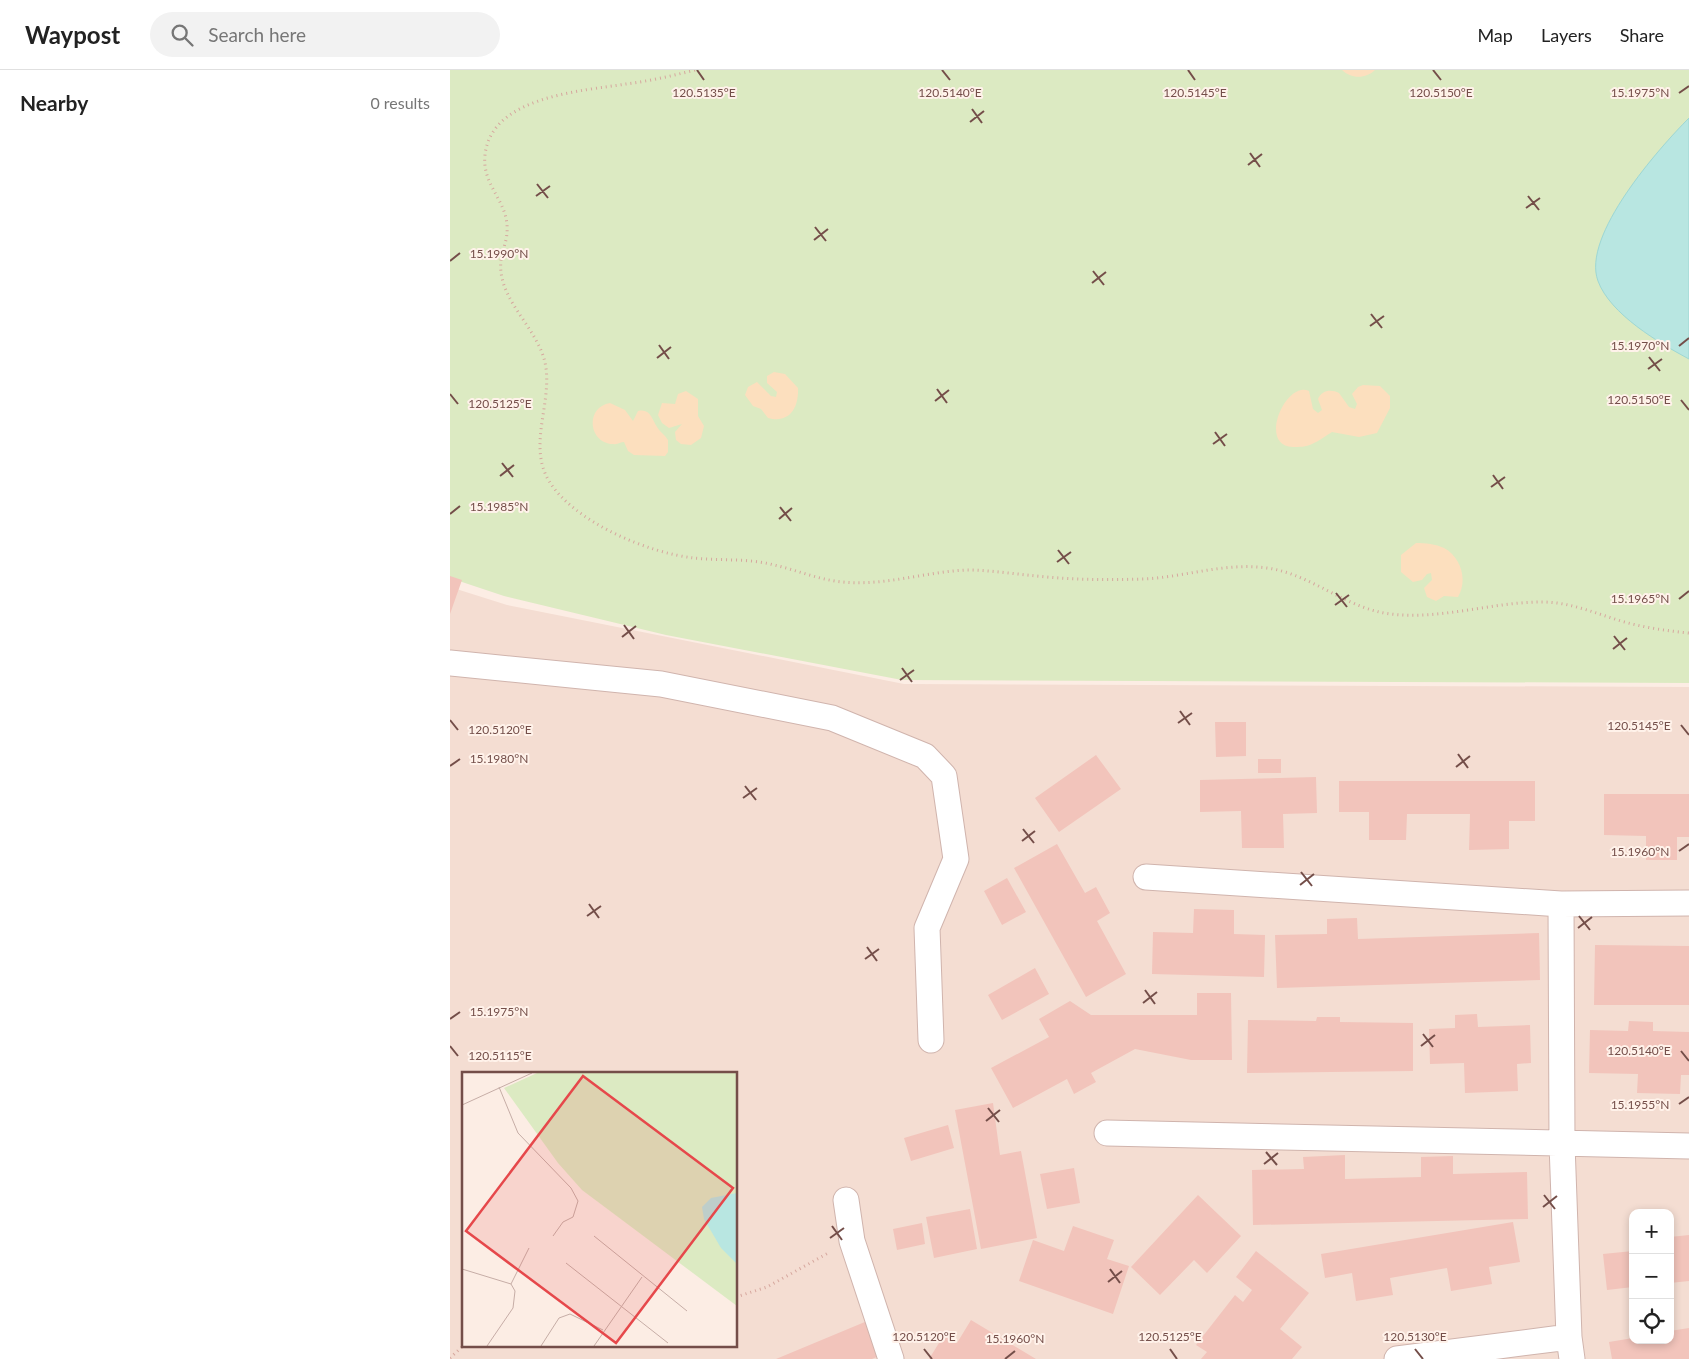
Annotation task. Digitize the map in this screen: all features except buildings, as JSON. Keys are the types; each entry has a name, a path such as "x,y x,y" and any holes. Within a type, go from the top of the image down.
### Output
{"street":[{"path":"450,663 661,684 832,718 925,756 944,776 956,859 927,928 931,1040"},
{"path":"1146,877 1561,904 1689,903"},
{"path":"1397,1359 1571,1348 1562,1144 1561,904"},
{"path":"1107,1133 1689,1146"},
{"path":"846,1200 852,1241 891,1359"}],"path":[{"path":"695,70 664,78 573,91 541,100 519,110 503,122 490,138 485,152 486,172 504,206 508,222 507,238 500,257 500,276 514,307 545,360 548,384 540,434 540,458 546,477 558,495 579,513 612,531 652,549 692,558 741,560 774,564 810,576 844,582 885,582 966,570 1080,580 1150,578 1244,566 1269,568 1297,575 1367,610 1394,615 1458,612 1544,602 1568,605 1652,629 1689,633"},
{"path":"738,1295 767,1287 852,1241"},
{"path":"450,1358 463,1346"}],"shaded area":[{"path":"450,587 507,605 904,684 1689,687 1689,1359 450,1359"}],"green space":[{"path":"450,70 1689,70 1689,683 902,680 666,635 504,596 450,578"}],"sand":[{"path":"1342,70 1375,70 1367,75 1358,77"},
{"path":"774,372 785,374 798,388 795,407 792,412 782,419 768,418 761,409 753,406 745,395 748,387 757,382 771,396 776,397 777,392 767,383 767,376"},
{"path":"1363,385 1380,386 1390,396 1390,408 1377,433 1359,437 1332,432 1305,446 1293,447 1282,444 1277,436 1276,426 1284,404 1292,395 1300,390 1309,391 1313,409 1318,413 1322,410 1318,399 1320,396 1324,392 1333,391 1339,393 1349,407 1355,409 1357,404 1352,394 1358,387"},
{"path":"686,391 698,399 698,416 704,426 701,438 691,445 681,444 676,440 675,432 682,424 669,428 662,423 658,415 662,403 675,404 678,394"},
{"path":"610,403 625,410 633,421 638,411 642,410 648,413 668,440 668,452 665,456 634,455 628,451 624,442 613,444 598,438 594,432 593,417 602,406"},
{"path":"1416,543 1444,548 1455,557 1459,563 1462,576 1461,590 1458,597 1444,596 1436,601 1427,597 1424,588 1432,580 1431,573 1427,574 1422,580 1413,582 1401,572 1401,555"}],"water":[{"path":"1689,118 1689,359 1650,336 1613,305 1598,281 1596,262 1601,241 1611,218 1626,194 1660,150"}]}
